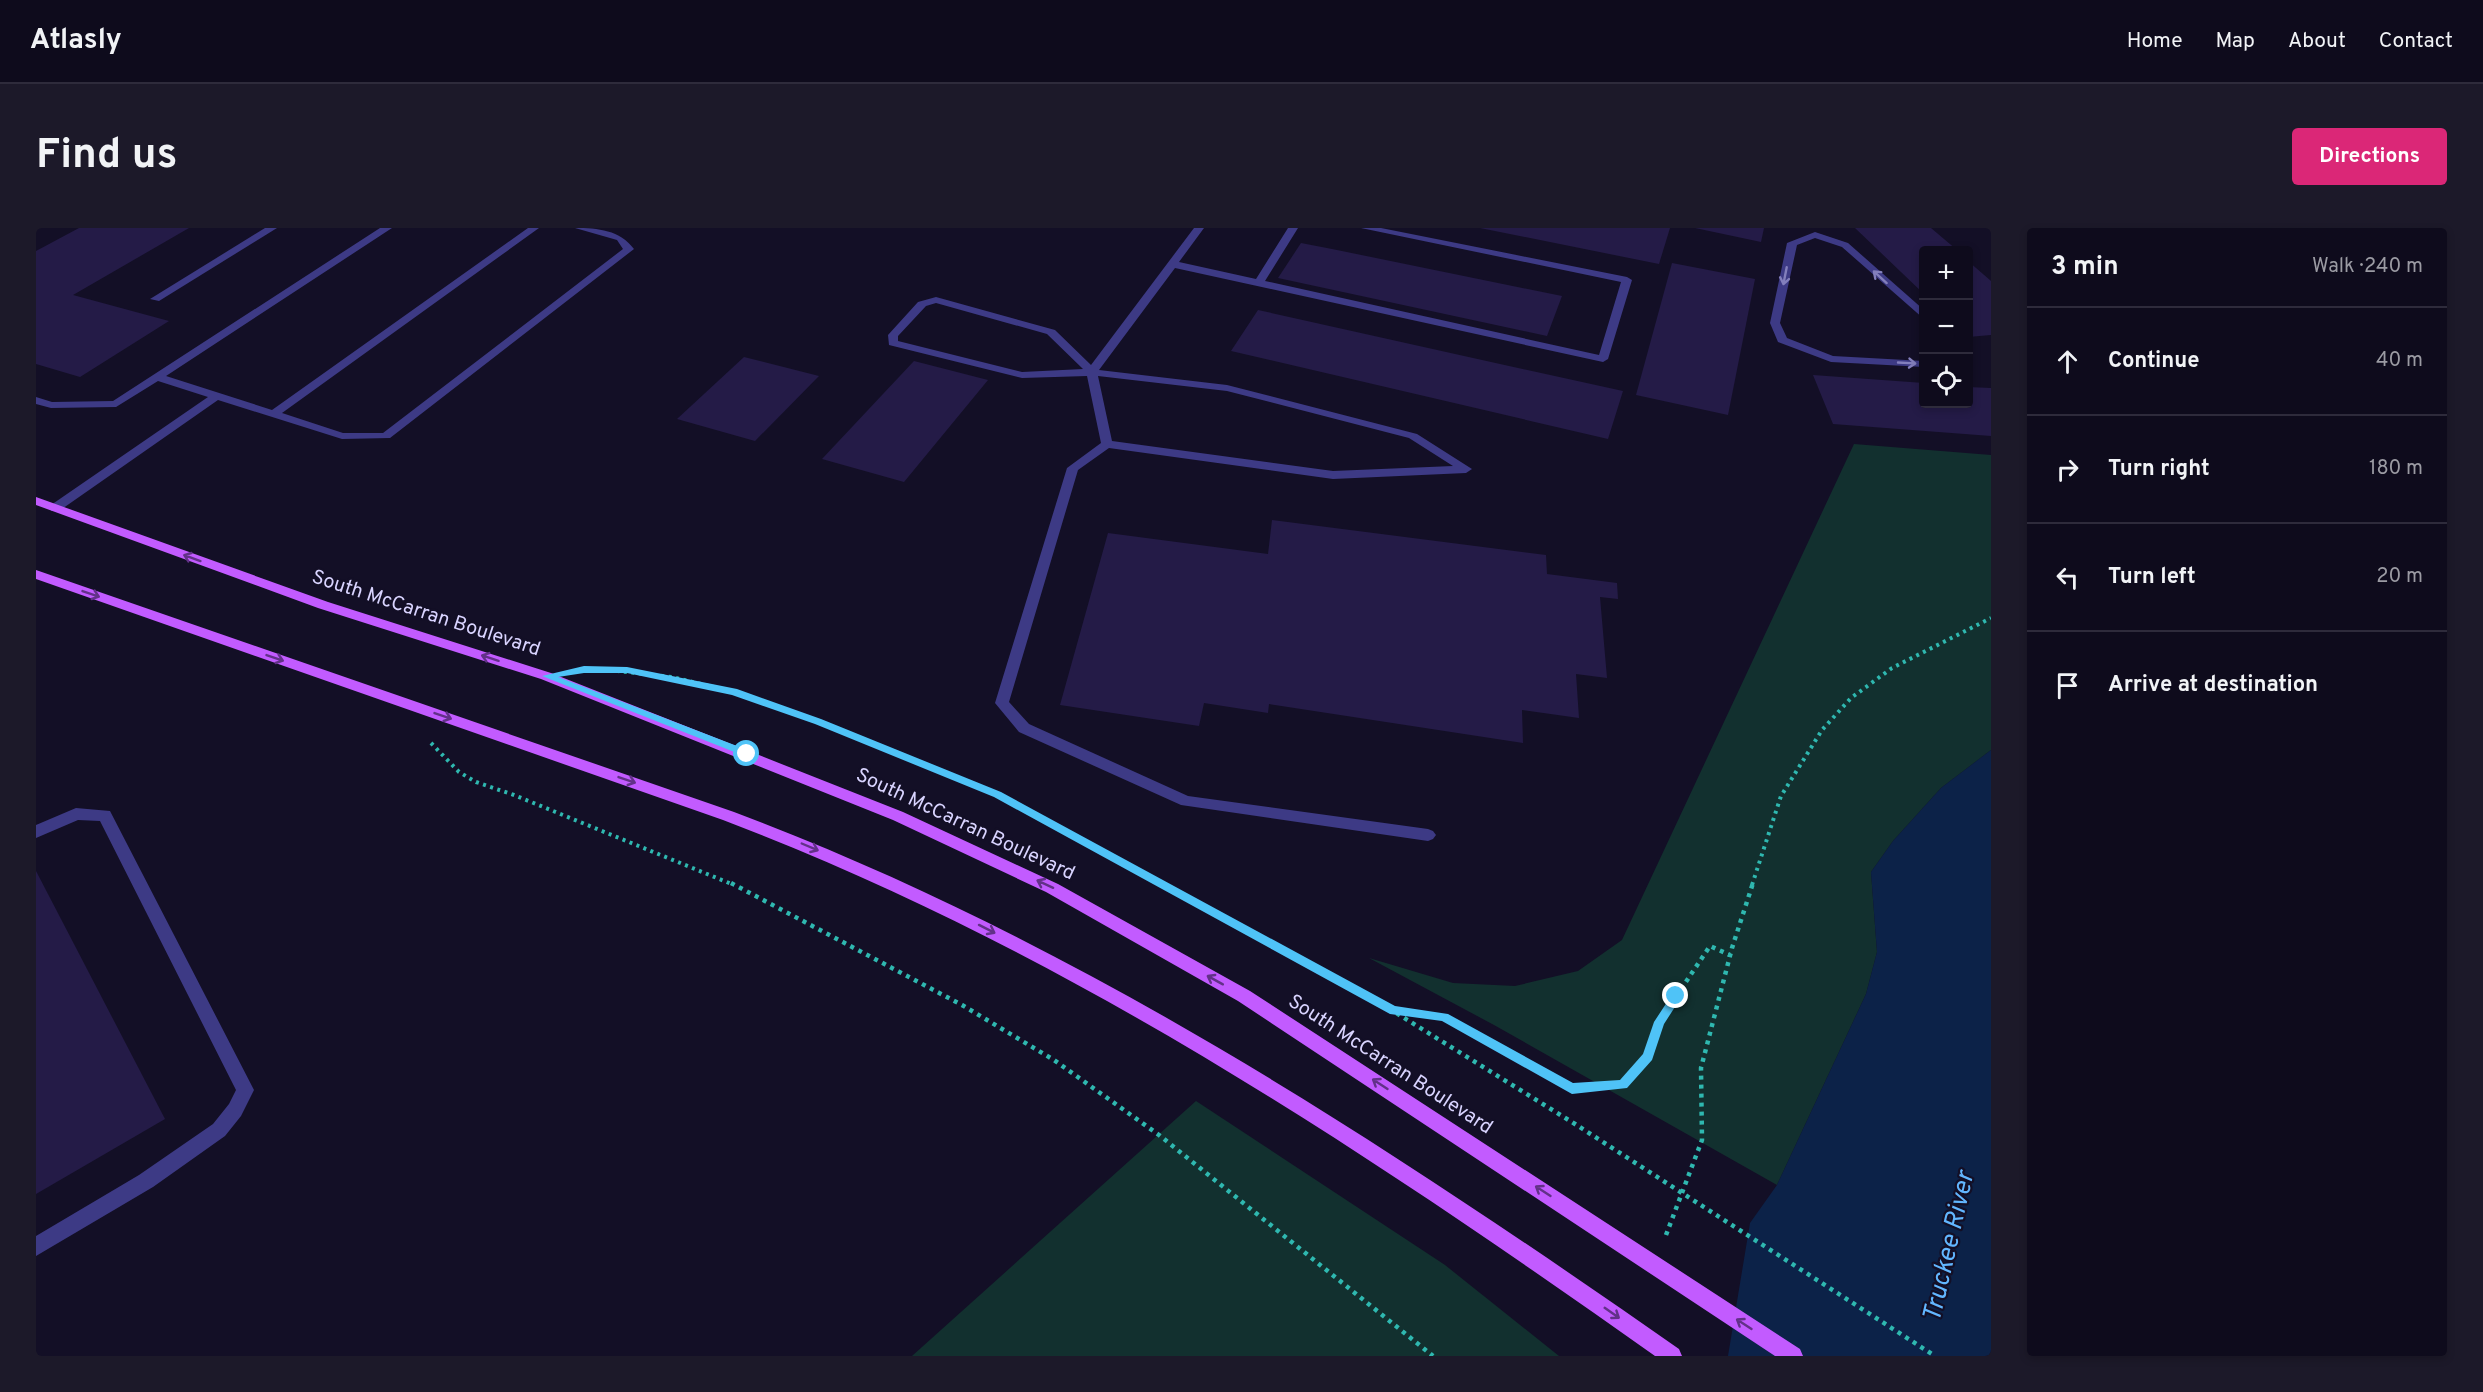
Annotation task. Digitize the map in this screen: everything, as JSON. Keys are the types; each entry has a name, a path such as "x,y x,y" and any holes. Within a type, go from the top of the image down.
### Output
{"main road":[{"name":"South McCarran Boulevard","path":"36,501 323,605 546,676 747,754 898,816 1052,888 1244,996 1793,1356"},
{"path":"36,574 685,800 801,843 914,892 1150,1016 1485,1224 1672,1356"}],"street":[{"path":"155,299 272,228"},
{"path":"36,400 51,405 116,404 387,228"},
{"path":"275,413 534,228"},
{"path":"1092,372 1199,228"},
{"path":"1259,283 1293,228"},
{"path":"1172,264 1603,359 1627,280 1366,228"},
{"path":"157,377 342,436 386,436 628,249 620,238 588,229"},
{"path":"1919,312 1845,245 1813,231 1792,243 1776,323 1782,340 1831,359 1919,364"},
{"path":"1107,444 1092,372 1051,332 936,300 922,304 893,335 892,343 1022,375 1092,372 1227,388 1413,436 1466,469 1333,475 1107,444 1073,468 1002,703 1024,728 1185,801 1428,835"},
{"path":"55,508 215,397"},
{"path":"36,832 76,814 105,815 245,1090 235,1110 219,1130 146,1181 36,1247"}],"path":[{"path":"1665,1239 1702,1140 1701,1068 1731,955 1781,796 1822,730 1851,698 1892,668 1936,643 1991,618"},
{"path":"606,670 660,675 734,692 818,722 997,794 1394,1011 1575,1124 1935,1356"},
{"path":"425,737 462,777 477,785 514,795 745,889 962,1005 1054,1060 1159,1135 1433,1356"},
{"path":"1394,1011 1444,1017 1572,1089 1623,1085 1648,1057 1659,1022 1710,946 1731,955"}],"green space":[{"path":"1854,444 1991,455 1991,750 1941,788 1893,841 1871,872 1877,952 1866,994 1777,1185 1494,1025 1369,958 1453,983 1515,986 1578,971 1622,940"},
{"path":"1196,1101 1445,1265 1559,1356 912,1356"}],"water":[{"name":"Truckee River","path":"1991,750 1991,1356 1728,1356 1750,1223 1777,1185 1866,994 1877,952 1871,872 1893,841 1941,788"}],"building":[{"path":"79,228 189,228 73,295 169,321 80,377 36,364 36,251"},
{"path":"1480,228 1670,228 1659,264"},
{"path":"1695,228 1764,228 1761,242"},
{"path":"1855,228 1931,228 1952,246 1919,246 1919,289"},
{"path":"1301,243 1562,296 1547,336 1278,278"},
{"path":"1672,263 1755,279 1728,415 1636,395"},
{"path":"1973,265 1991,281 1991,335 1973,337"},
{"path":"1258,310 1623,391 1608,439 1231,351"},
{"path":"744,357 819,376 755,441 677,419"},
{"path":"914,361 988,380 904,482 822,459"},
{"path":"1813,375 1919,383 1919,408 1973,408 1973,387 1991,388 1991,436 1833,424"},
{"path":"1272,520 1546,555 1547,574 1617,583 1618,599 1600,597 1607,678 1576,674 1579,718 1522,710 1523,743 1269,704 1268,713 1204,703 1199,726 1060,705 1108,533 1268,554"},
{"path":"36,871 165,1119 36,1194"}],"route":[{"path":"747,754 546,676 584,669 627,670 672,677 734,692 818,722 997,794 1093,844 1394,1011 1444,1017 1572,1089 1623,1085 1648,1057 1659,1022 1676,996"}]}
